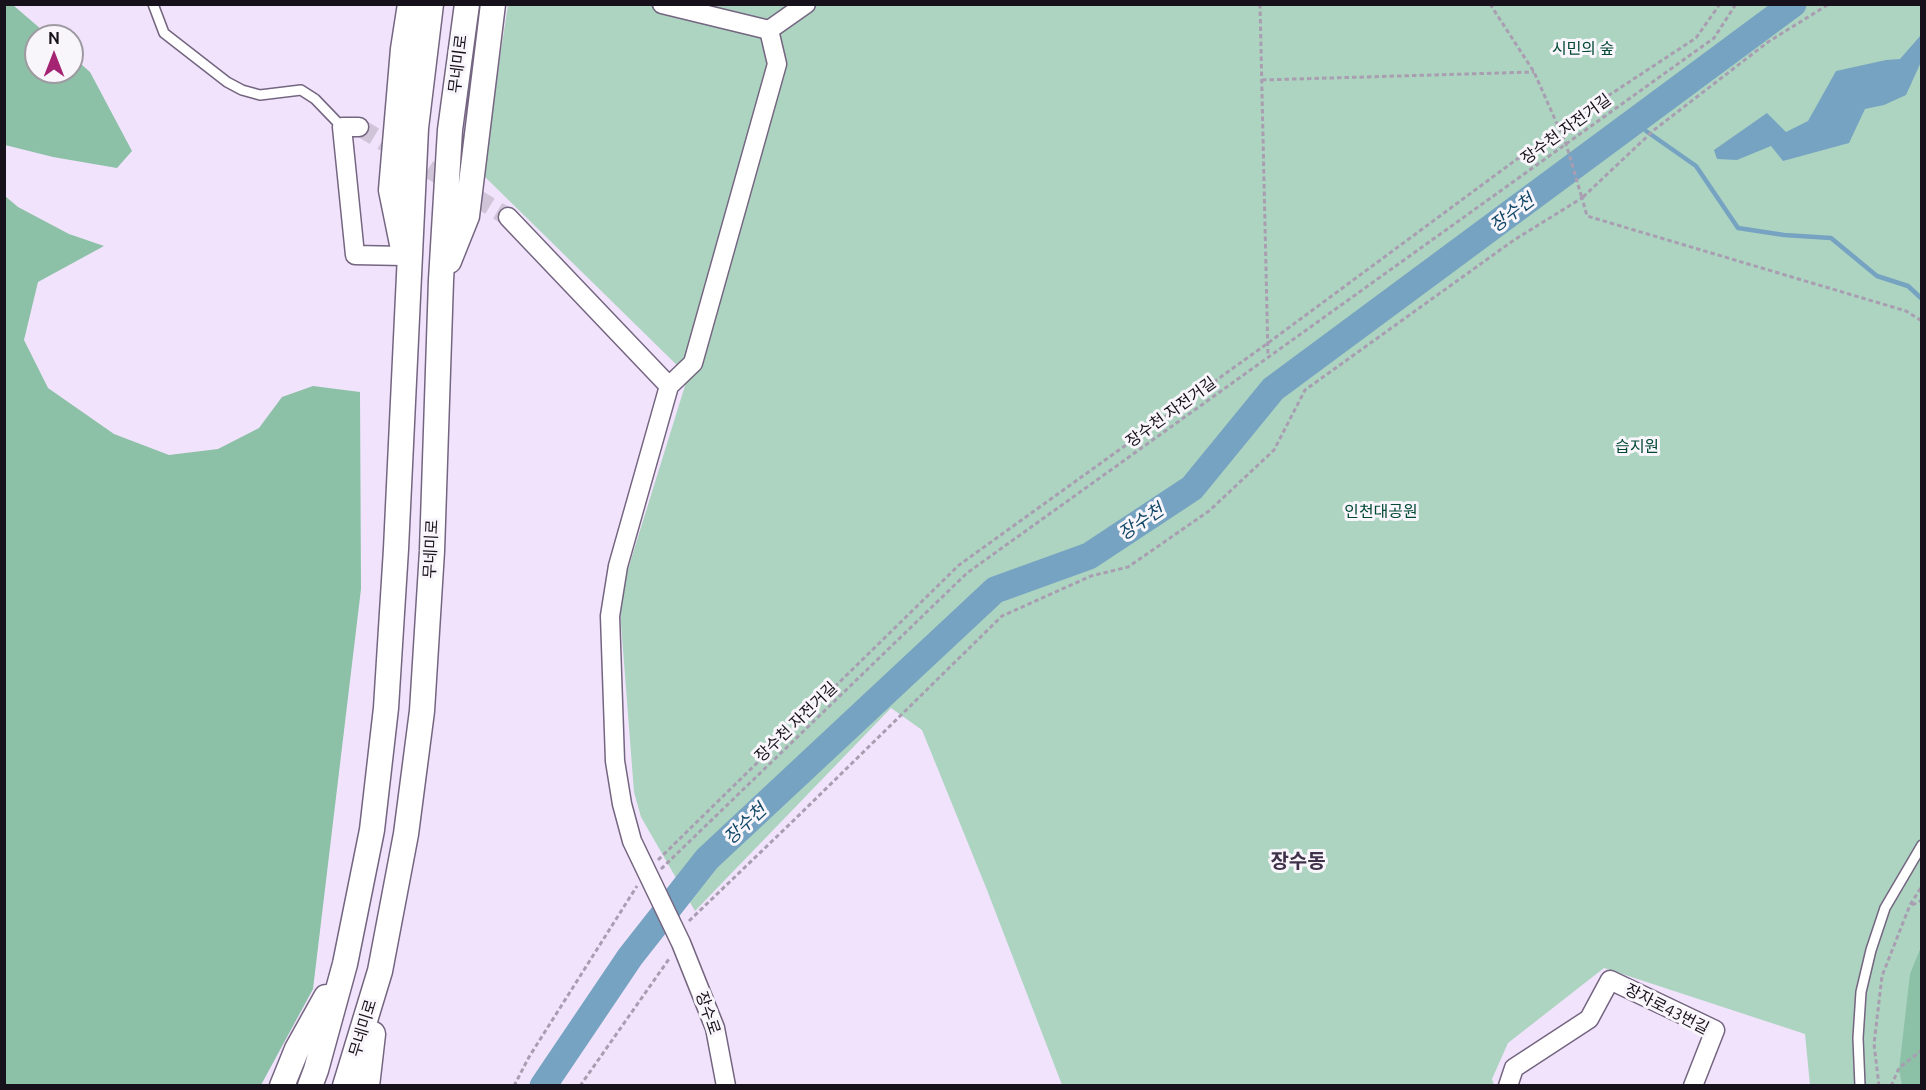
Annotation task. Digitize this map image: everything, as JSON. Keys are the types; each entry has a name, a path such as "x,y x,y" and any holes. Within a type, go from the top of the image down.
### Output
{"main road":[{"path":"409,281 391,190 403,49 410,4"},
{"name":"무네미로","path":"310,1086 345,964 372,830 386,708 416,128 431,4"},
{"name":"무네미로","path":"345,1086 380,971 406,834 422,711 432,551 441,280 450,130 466,4"},
{"path":"441,280 467,216 493,4"},
{"path":"282,1086 297,1049 345,964"},
{"path":"367,1086 380,971"}],"street":[{"path":"662,4 769,30 806,4"},
{"path":"508,217 669,386 693,363 777,64 769,30"},
{"path":"351,127 355,255 404,256"},
{"name":"장수로","path":"669,386 618,566 610,616 615,761 622,804 632,841 676,932 715,1028 726,1086"},
{"name":"장자로43번길","path":"1508,1086 1514,1068 1588,1019 1610,980 1715,1030 1692,1086"}],"lane":[{"path":"153,4 164,33 227,82 242,90 260,95 301,90 351,127"},
{"path":"1860,1086 1858,1038 1861,993 1871,950 1885,908 1922,845"}],"path":[{"path":"1260,4 1268,357"},
{"path":"1490,4 1534,72 1569,152 1587,216 1906,310 1922,321"},
{"path":"514,1086 529,1057 651,880 959,565 1268,343 1559,128 1696,38 1720,4"},
{"name":"장수천 자전거길","path":"651,880 967,573 1714,38 1736,4"},
{"path":"580,1086 676,932 1002,616 1091,576 1128,567 1209,511 1274,450 1305,390 1514,240 1581,198 1654,130 1768,42 1829,4"},
{"path":"1262,80 1534,72"},
{"path":"1879,1086 1874,1044 1882,976 1910,905 1922,886"},
{"path":"1910,905 1922,900"},
{"path":"1891,1086 1899,1068 1922,1050"}],"green space":[{"path":"5,4 13,5 35,24 24,24 24,84 84,84 84,67 90,72 132,151 117,168 53,157 5,145"},
{"name":"인천대공원","path":"508,5 1921,5 1921,1085 1810,1085 1805,1034 1604,968 1508,1043 1492,1079 1494,1085 1062,1085 922,730 891,708 695,911 641,817 634,792 619,598 688,376 482,174"},
{"path":"5,196 18,207 69,234 104,246 38,282 24,340 48,388 114,434 169,455 218,449 259,428 282,397 313,386 360,392 361,589 313,989 261,1085 5,1085"},
{"path":"1921,947 1921,1085 1902,1085 1899,1070 1910,974"}],"water":[{"path":"1921,35 1921,62 1906,95 1884,105 1865,109 1849,143 1783,161 1771,146 1737,160 1717,159 1714,150 1767,113 1786,132 1808,121 1836,71 1900,59"}],"waterway":[{"name":"장수천","path":"543,1086 630,957 707,859 995,590 1089,556 1192,488 1273,389 1793,4"},
{"path":"1646,131 1696,166 1738,228 1784,235 1831,238 1877,276 1908,286 1922,299"}],"tunnel":[{"path":"359,127 508,217"}],"district":[{"name":"장수동","path":"1298,861"}],"park label":[{"name":"시민의 숲","path":"1583,49"},
{"name":"습지원","path":"1637,447"}]}
